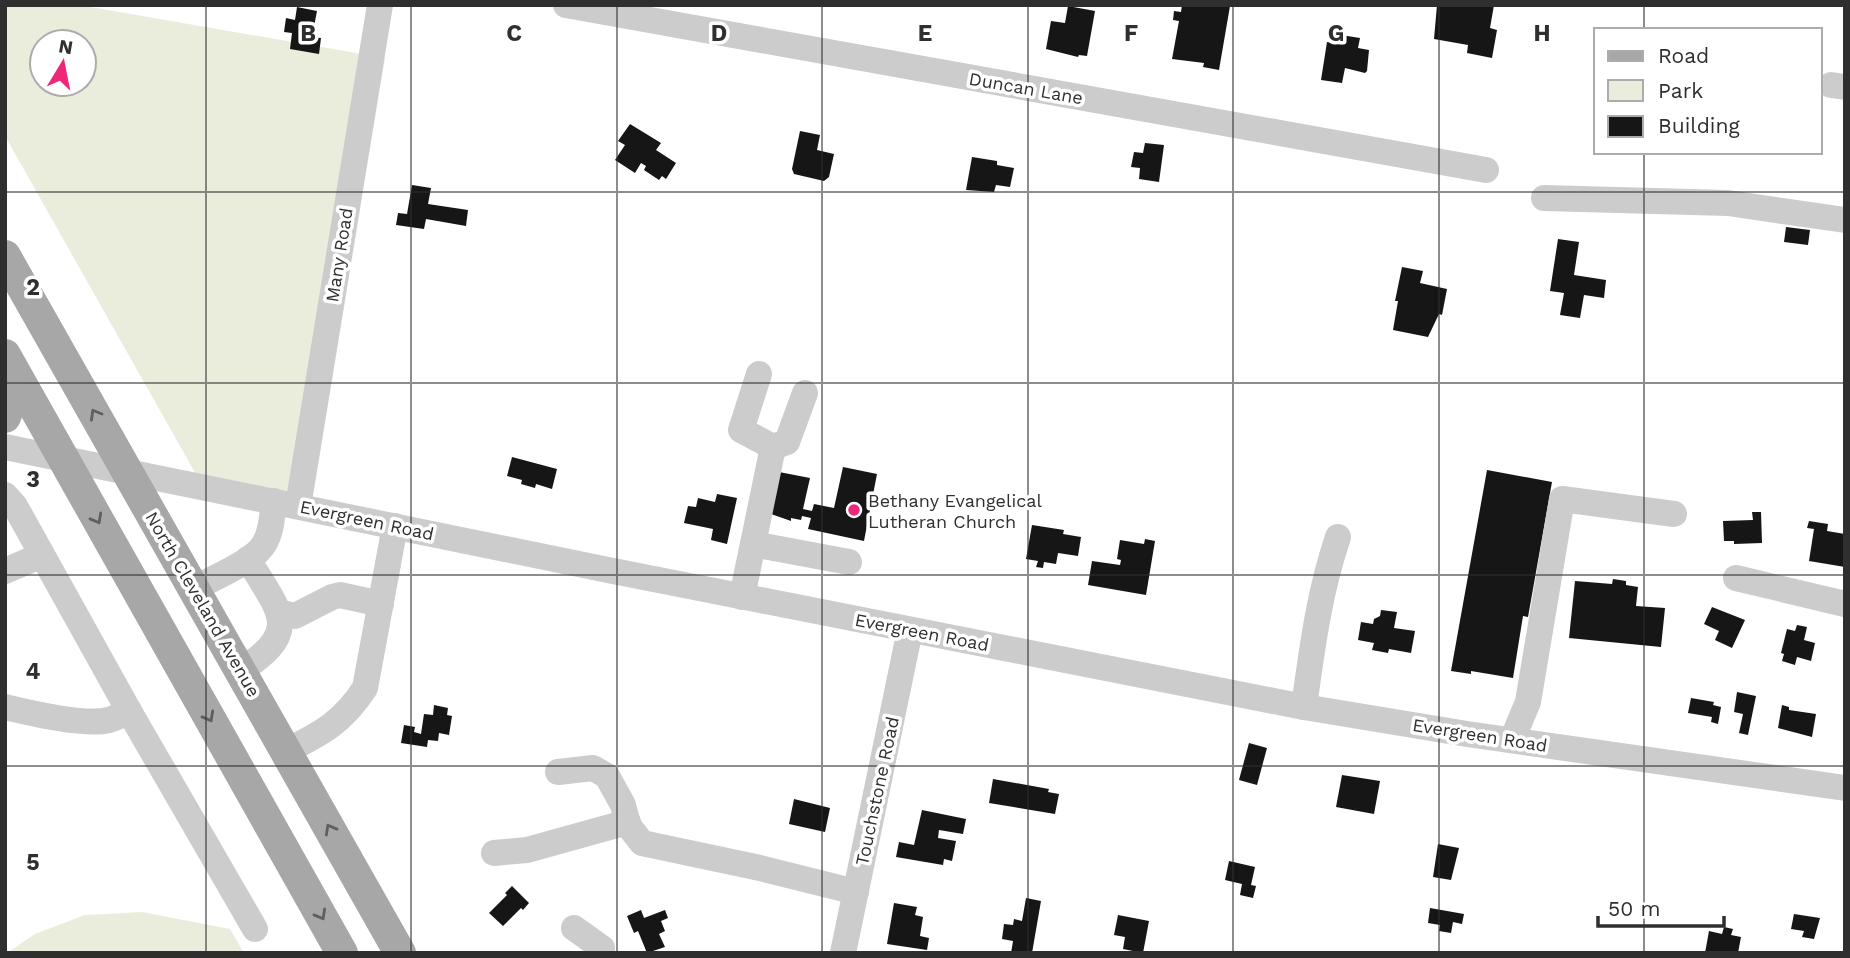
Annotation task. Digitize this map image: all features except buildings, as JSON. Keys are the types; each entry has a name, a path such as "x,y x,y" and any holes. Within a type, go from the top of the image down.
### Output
{"main road":[{"name":"North Cleveland Avenue","path":"5,256 400,953"},
{"path":"5,417 11,401 9,361"},
{"path":"9,361 342,953"},
{"path":"241,773 286,751"}],"street":[{"name":"Many Road","path":"248,559 264,545 286,503 380,5"},
{"name":"Duncan Lane","path":"566,5 1486,170"},
{"path":"1544,198 1728,203 1845,220"},
{"path":"759,374 741,430 773,447 787,442 805,393"},
{"name":"Evergreen Road","path":"5,447 741,597 1304,707 1845,788"},
{"path":"741,597 773,447"},
{"path":"5,495 15,506 255,929"},
{"path":"1512,740 1528,702 1562,499 1674,514"},
{"path":"286,751 340,720 365,688 396,526"},
{"path":"1304,707 1318,607 1325,573 1338,537"},
{"path":"753,544 849,562"},
{"path":"5,571 42,555"},
{"path":"194,589 248,559 279,612 281,624 277,638 264,655 240,671"},
{"path":"1736,578 1845,604"},
{"path":"279,612 295,616 340,595 382,604"},
{"name":"Touchstone Road","path":"843,953 910,630"},
{"path":"5,707 54,717 108,721 129,711"},
{"path":"558,772 593,768 607,776 623,805 628,822 642,843 856,892"},
{"path":"494,853 527,850 628,822"},
{"path":"574,928 602,947 602,953"}],"green space":[{"path":"5,5 79,5 385,58 312,503 202,485 5,136"},
{"path":"142,912 230,929 244,953 7,953 35,934 85,915"}],"place":[{"name":"Bethany Evangelical Lutheran Church","path":"854,510"}]}
